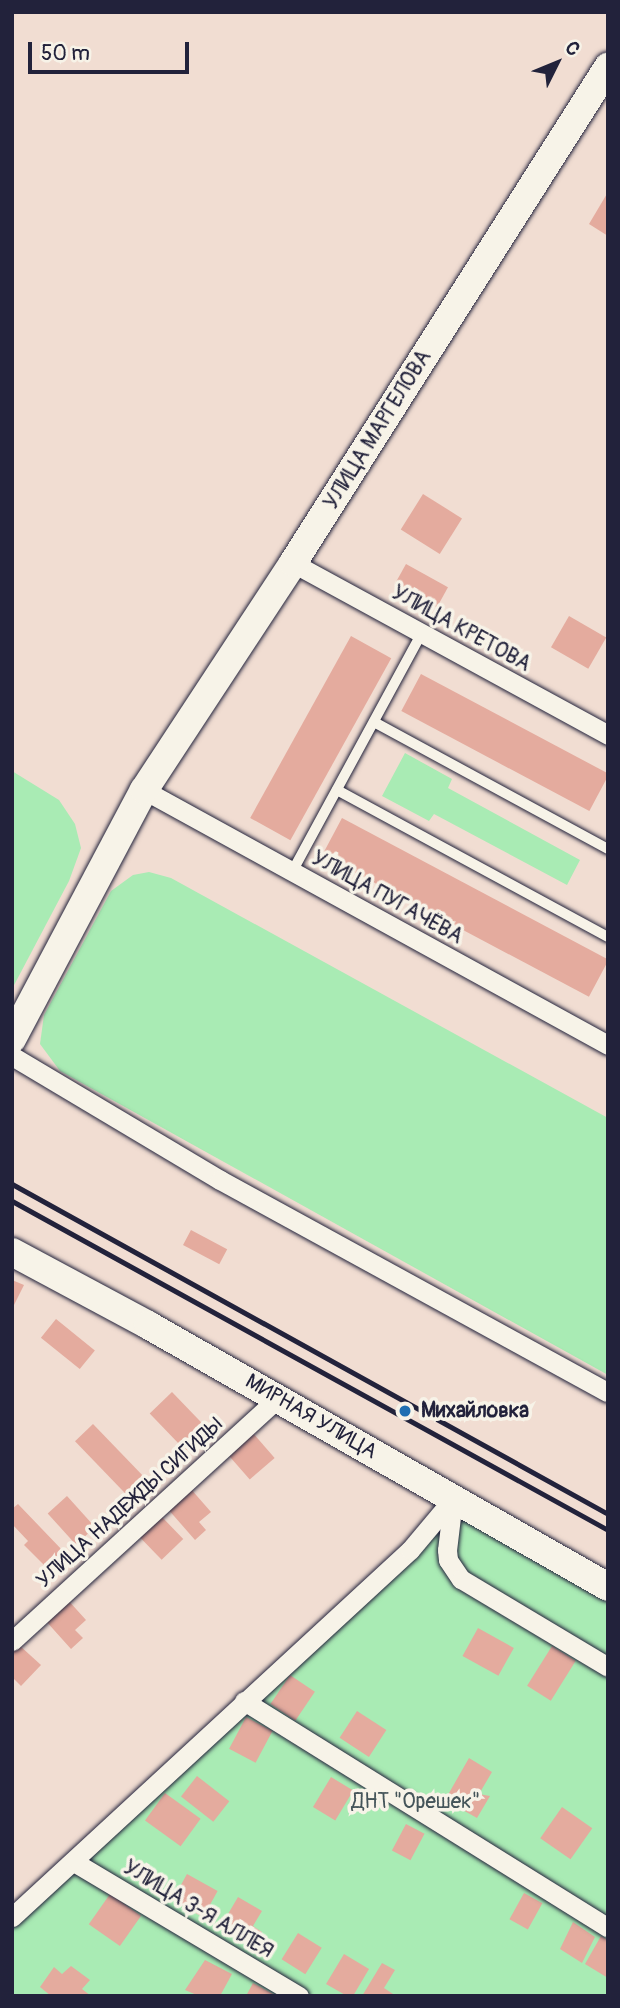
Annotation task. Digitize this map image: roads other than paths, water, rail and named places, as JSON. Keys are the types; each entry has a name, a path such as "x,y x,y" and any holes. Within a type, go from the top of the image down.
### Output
{"street":[{"name":"УЛИЦА МАРГЕЛОВА","path":"12,1039 144,790 293,563 608,67"},
{"name":"УЛИЦА КРЕТОВА","path":"293,563 608,735"},
{"name":"УЛИЦА ПУГАЧЁВА","path":"144,790 608,1045"},
{"path":"12,1056 220,1180 608,1392"},
{"name":"МИРНАЯ УЛИЦА","path":"12,1252 278,1398 608,1587"},
{"name":"УЛИЦА НАДЕЖДЫ СИГИДЫ","path":"12,1641 278,1398"},
{"path":"453,1499 447,1550 448,1560 461,1579 608,1667"},
{"path":"12,1917 410,1550 453,1499"},
{"path":"244,1701 608,1928"},
{"name":"УЛИЦА 3-Я АЛЛЕЯ","path":"74,1862 299,1996"}],"lane":[{"path":"292,872 421,634"},
{"path":"374,722 608,849"},
{"path":"337,790 608,937"}],"railway":[{"path":"12,1184 608,1514"},
{"path":"12,1201 608,1530"}],"place":[{"name":"Михайловка","path":"405,1411"}],"park label":[{"name":"ДНТ \"Орешек\"","path":"416,1802"}]}
